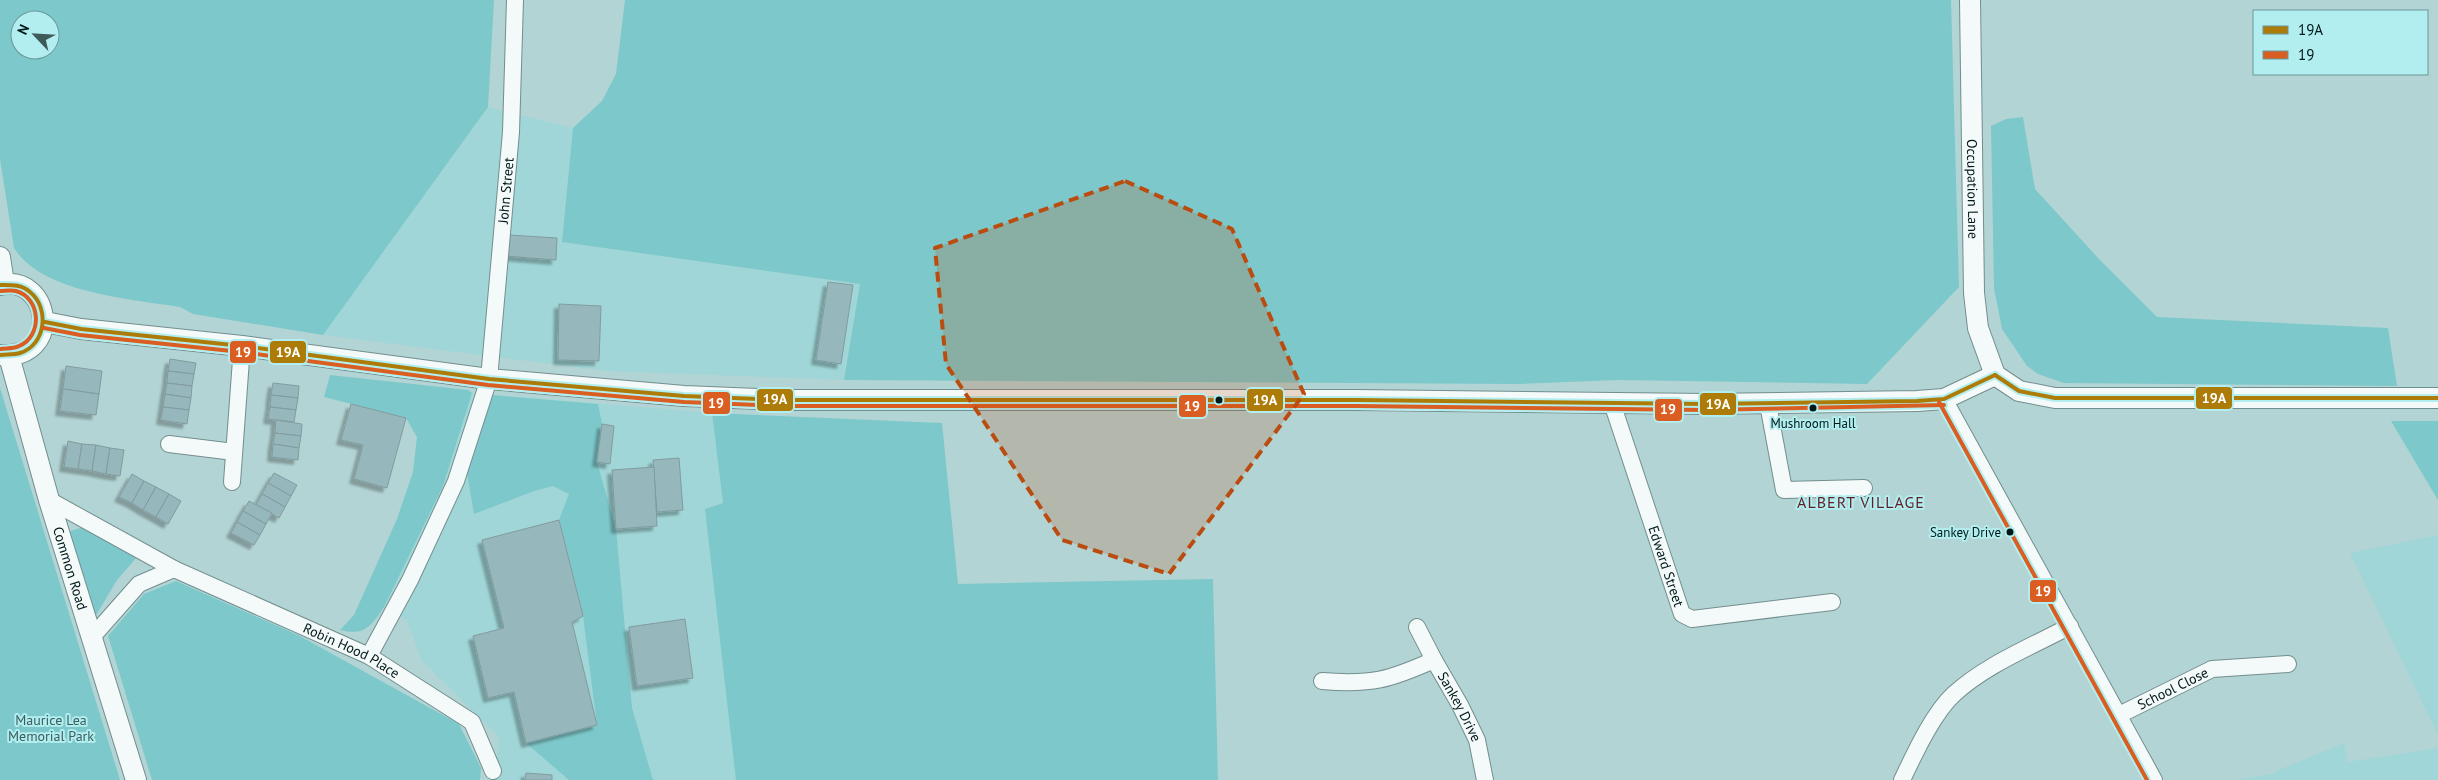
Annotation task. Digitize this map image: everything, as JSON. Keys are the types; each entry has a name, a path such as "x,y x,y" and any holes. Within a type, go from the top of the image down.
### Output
{"street":[{"name":"John Street","path":"369,656 410,580 456,482 489,379 511,132 514,0"},
{"name":"Occupation Lane","path":"1970,0 1974,293 1980,336 1995,375"},
{"path":"0,258 2,284 17,285 29,291 37,300 45,322 35,342 25,350 5,355"},
{"path":"45,322 81,329 242,346 489,379 684,396 785,400 1357,400 1768,404 1944,399 1995,375 2020,391 2054,398 2438,398"},
{"path":"232,482 242,346"},
{"name":"Common Road","path":"5,355 136,780"},
{"path":"1944,399 2154,780"},
{"name":"Edward Street","path":"1612,403 1682,614 1692,619 1832,602"},
{"path":"1768,404 1784,490 1864,488"},
{"path":"169,444 234,452"},
{"name":"Robin Hood Place","path":"49,500 174,569 369,656 472,722 493,771"},
{"path":"92,636 139,584 174,569"},
{"path":"1902,780 1922,737 1952,695 1990,668 2070,626"},
{"path":"1417,627 1434,660"},
{"name":"Sankey Drive","path":"1322,681 1352,683 1379,681 1403,674 1434,660 1460,704 1476,740 1485,780"},
{"name":"School Close","path":"2119,716 2212,669 2288,664"}],"highlighted area":[{"path":"1125,181 1232,229 1304,394 1169,574 1062,540 946,364 935,248"}],"shaded area":[{"path":"488,107 573,128 562,242 860,284 844,380 607,371 323,335"},
{"path":"472,393 712,413 723,503 705,509 737,780 495,780 499,737 421,660 407,620 384,607 443,486"},
{"path":"2438,535 2438,735 2350,553"},
{"path":"2344,743 2347,762 2438,748 2438,780 2236,780 2277,773 2276,771"}],"green space":[{"path":"0,0 494,0 488,107 323,335 193,314 180,307 113,297 89,291 45,275 27,263 14,248 0,159"},
{"path":"625,0 1951,0 1959,287 1867,384 1617,380 1520,384 844,380 860,284 562,242 573,128 602,101 616,74"},
{"path":"2023,117 2035,189 2099,259 2157,317 2388,328 2397,386 2064,383 2038,374 2027,366 2002,329 1994,288 1991,126 2006,119"},
{"path":"330,375 468,390 472,393 443,486 384,607 371,625 355,632 340,630 354,615 397,519 413,472 417,437 406,418 324,397"},
{"name":"Maurice Lea Memorial Park","path":"0,388 120,780 0,780"},
{"path":"491,395 598,404 602,424 597,462 616,529 632,708 653,780 569,780 526,743 597,725 583,616 559,520 569,494 553,486 534,491 474,514 467,473"},
{"path":"712,413 942,423 958,584 1213,579 1218,780 736,780 705,509 723,503"},
{"path":"2391,421 2438,421 2438,500"},
{"path":"84,527 137,557 117,580 95,617 70,531"},
{"path":"176,581 298,635 459,724 481,768 480,780 152,780 108,636 144,594"}],"building":[{"path":"509,235 557,238 556,260 507,256"},
{"path":"828,282 853,285 841,364 816,360"},
{"path":"559,304 601,306 599,361 558,360"},
{"path":"170,359 196,363 194,374 168,371"},
{"path":"66,366 102,371 99,394 63,389"},
{"path":"168,371 194,374 192,386 167,383"},
{"path":"167,383 192,386 191,398 165,394"},
{"path":"273,383 299,386 298,398 271,395"},
{"path":"63,389 99,394 96,415 60,411"},
{"path":"165,394 191,398 189,410 163,407"},
{"path":"271,395 298,398 296,410 270,407"},
{"path":"351,404 406,418 387,488 354,479 363,445 341,440"},
{"path":"163,407 189,410 187,424 161,420"},
{"path":"270,407 296,410 294,422 268,419"},
{"path":"276,420 302,424 301,436 275,433"},
{"path":"602,424 614,426 610,464 597,462"},
{"path":"275,433 301,436 299,448 273,444"},
{"path":"68,441 82,444 78,469 64,467"},
{"path":"82,444 96,445 92,471 78,469"},
{"path":"273,444 299,448 298,460 272,457"},
{"path":"96,445 110,448 106,474 92,471"},
{"path":"110,448 124,450 120,476 106,474"},
{"path":"679,458 683,510 657,512 653,460"},
{"path":"654,467 657,526 616,529 612,470"},
{"path":"274,473 297,485 291,496 268,483"},
{"path":"132,474 144,481 132,503 119,497"},
{"path":"144,481 156,487 143,510 132,503"},
{"path":"268,483 291,496 285,507 262,494"},
{"path":"156,487 169,494 156,517 143,510"},
{"path":"169,494 181,501 168,524 156,517"},
{"path":"262,494 285,507 279,518 256,505"},
{"path":"249,501 272,513 266,524 243,511"},
{"path":"243,511 266,524 260,535 237,522"},
{"path":"559,520 583,616 572,622 597,725 526,743 514,692 488,698 473,636 504,628 482,540"},
{"path":"237,522 260,535 254,545 231,533"},
{"path":"685,619 693,678 637,686 629,627"},
{"path":"526,773 552,775 552,780 525,780"}],"transit line":[{"name":"19A","path":"0,285 27,289 41,307 42,316 40,334 29,349 18,354 0,355"},
{"name":"19","path":"0,291 16,291 24,295 30,301 36,317 32,334 27,341 17,347 0,349"},
{"name":"19A","path":"45,322 81,329 242,346 489,379 684,396 785,400 1357,400 1706,404 1917,401 1944,399 1995,375"},
{"name":"19","path":"44,328 80,335 241,352 488,385 684,402 785,406 1357,406 1706,410 1944,405"},
{"name":"19A","path":"1995,375 2019,391 2055,398 2438,398"},
{"name":"19","path":"1939,402 2147,780"}],"place":[{"name":"Mushroom Hall","path":"1813,408"},
{"name":"Sankey Drive","path":"2010,532"}],"district":[{"name":"ALBERT VILLAGE","path":"1861,502"}]}
